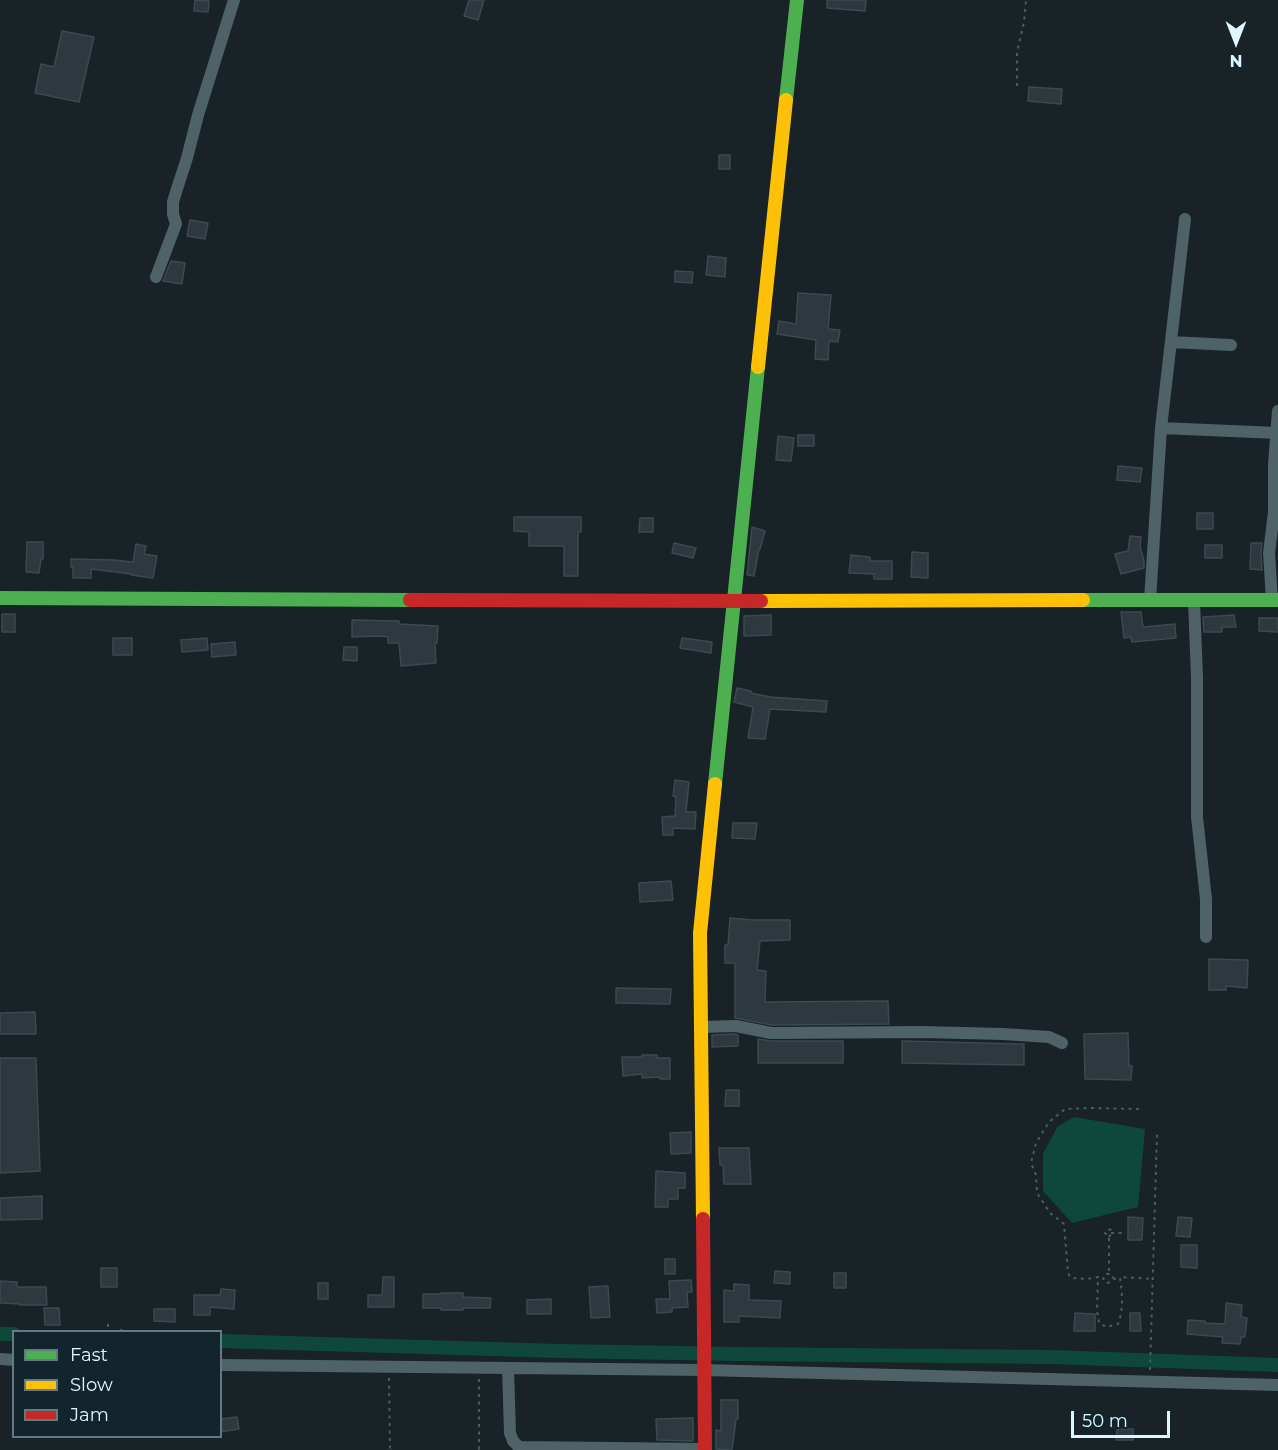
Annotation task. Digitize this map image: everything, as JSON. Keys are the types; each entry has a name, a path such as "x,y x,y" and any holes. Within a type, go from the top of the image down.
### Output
{"street":[{"path":"156,277 176,224 174,202 176,192 200,106 234,0"},
{"path":"508,1368 510,1434 519,1447 705,1450 700,933 797,0"},
{"path":"1150,600 1161,428 1185,219"},
{"path":"1171,342 1231,345"},
{"path":"0,598 733,601 1275,600 1269,553 1274,512 1274,464 1278,411"},
{"path":"1161,428 1277,433"},
{"path":"1194,600 1197,678 1197,816 1206,899 1206,937"},
{"path":"701,1027 736,1026 771,1033 1003,1034 1049,1037 1062,1043"},
{"path":"222,1365 704,1370 1278,1385"}],"path":[{"path":"1017,86 1017,52 1026,0"},
{"path":"1108,1274 1104,1277 1087,1279 1071,1278 1068,1273 1064,1224 1050,1213 1037,1193 1036,1175 1031,1163 1036,1143 1049,1122 1065,1109 1139,1109"},
{"path":"1150,1369 1157,1134"},
{"path":"1108,1274 1106,1230 1111,1230 1111,1233 1125,1233"},
{"path":"1108,1274 1111,1274 1114,1279"},
{"path":"1098,1277 1097,1311 1099,1323 1106,1327 1118,1324 1122,1315 1120,1277"},
{"path":"1104,1277 1107,1283 1120,1277 1153,1279"},
{"path":"108,1324 108,1330"},
{"path":"388,1367 390,1450"},
{"path":"479,1368 479,1450"}],"shaded area":[{"path":"1074,1117 1145,1129 1138,1207 1072,1223 1043,1191 1043,1154 1057,1127"}],"building":[{"path":"195,0 209,1 208,12 194,11"},
{"path":"469,0 484,0 478,20 464,16"},
{"path":"827,0 866,0 865,11 827,8"},
{"path":"62,31 94,37 79,102 35,93 41,64 54,67"},
{"path":"1029,87 1062,89 1061,104 1028,101"},
{"path":"719,155 730,155 730,169 719,169"},
{"path":"190,220 208,223 205,239 187,236"},
{"path":"708,256 726,258 725,277 706,275"},
{"path":"171,261 185,263 182,284 163,281"},
{"path":"675,271 693,272 692,283 675,282"},
{"path":"798,293 831,295 828,329 840,330 838,342 829,341 828,360 815,359 816,340 777,334 779,321 796,324"},
{"path":"798,435 814,435 814,446 798,446"},
{"path":"778,436 794,438 791,461 776,460"},
{"path":"1118,466 1142,468 1140,482 1117,480"},
{"path":"1197,513 1213,513 1213,529 1197,529"},
{"path":"514,517 581,517 581,532 578,532 578,576 564,576 564,546 529,546 529,532 514,531"},
{"path":"640,518 653,518 653,532 639,532"},
{"path":"752,527 765,531 754,576 747,575"},
{"path":"1130,536 1141,537 1140,546 1144,568 1121,574 1115,554 1128,551"},
{"path":"27,542 43,542 43,559 41,559 39,573 26,572"},
{"path":"674,543 696,548 693,558 672,553"},
{"path":"1251,543 1262,543 1262,570 1250,569"},
{"path":"136,544 146,546 144,554 157,556 153,578 91,569 91,578 73,578 71,559 133,562"},
{"path":"1205,545 1222,545 1222,558 1205,558"},
{"path":"912,552 928,553 928,578 911,577"},
{"path":"851,555 870,557 870,561 892,561 892,579 874,579 874,574 849,573"},
{"path":"1121,612 1141,612 1143,627 1175,624 1176,638 1132,642 1131,637 1124,638"},
{"path":"2,614 15,614 15,632 2,632"},
{"path":"771,615 771,635 744,636 744,616"},
{"path":"1234,615 1236,627 1222,627 1222,632 1204,632 1203,617"},
{"path":"1259,618 1278,618 1278,632 1259,631"},
{"path":"352,620 399,621 399,624 438,626 437,643 435,643 436,663 401,666 399,643 388,643 388,637 381,636 352,637"},
{"path":"113,638 132,638 132,655 113,655"},
{"path":"207,638 208,650 182,652 181,640"},
{"path":"682,638 712,642 711,653 680,648"},
{"path":"235,642 236,655 212,657 211,644"},
{"path":"344,647 357,647 357,661 343,660"},
{"path":"737,688 770,697 827,701 826,712 770,709 765,739 748,738 753,707 734,702"},
{"path":"675,780 689,782 686,812 696,812 695,829 673,828 673,835 663,835 662,817 675,816 676,797 673,796"},
{"path":"733,823 757,823 755,839 732,838"},
{"path":"671,881 673,900 640,902 639,883"},
{"path":"730,918 790,920 790,940 760,941 757,970 766,971 765,1002 888,1001 889,1024 772,1025 735,1018 735,963 725,963 725,945 728,945"},
{"path":"1209,959 1248,960 1247,988 1226,986 1226,990 1209,990"},
{"path":"616,988 671,989 670,1004 616,1003"},
{"path":"35,1012 36,1034 0,1034 0,1013"},
{"path":"1128,1033 1129,1066 1132,1066 1131,1080 1085,1079 1084,1034"},
{"path":"712,1035 738,1035 738,1046 712,1047"},
{"path":"758,1039 843,1041 843,1063 758,1063"},
{"path":"902,1041 1024,1044 1024,1065 902,1063"},
{"path":"642,1055 670,1058 670,1079 642,1078 642,1074 623,1076 622,1057 642,1057"},
{"path":"0,1058 36,1058 40,1171 0,1173"},
{"path":"726,1090 739,1090 739,1106 725,1106"},
{"path":"691,1132 691,1153 671,1154 670,1133"},
{"path":"719,1148 749,1148 751,1184 724,1184"},
{"path":"656,1171 685,1173 685,1188 678,1188 678,1199 668,1199 668,1207 655,1207"},
{"path":"42,1196 42,1219 0,1220 0,1198"},
{"path":"1128,1217 1143,1218 1142,1240 1128,1240"},
{"path":"1178,1217 1192,1218 1190,1237 1176,1236"},
{"path":"1181,1245 1197,1245 1197,1268 1181,1267"},
{"path":"665,1259 675,1259 675,1274 665,1274"},
{"path":"101,1268 117,1268 117,1287 101,1287"},
{"path":"775,1271 790,1272 790,1284 774,1283"},
{"path":"834,1273 846,1273 846,1288 834,1288"},
{"path":"383,1277 394,1277 394,1307 368,1307 368,1295 382,1295"},
{"path":"691,1280 692,1292 687,1292 688,1307 672,1308 672,1312 657,1313 656,1299 670,1299 669,1281"},
{"path":"0,1281 17,1282 17,1287 46,1287 47,1305 0,1303"},
{"path":"318,1283 328,1283 328,1299 318,1299"},
{"path":"734,1284 749,1285 749,1300 781,1301 780,1318 739,1316 739,1322 724,1322 724,1290 734,1291"},
{"path":"608,1286 610,1317 591,1318 589,1287"},
{"path":"221,1289 235,1290 234,1309 210,1307 210,1315 194,1315 194,1295 220,1295"},
{"path":"463,1293 463,1297 491,1298 490,1308 441,1310 441,1308 423,1308 423,1294"},
{"path":"551,1299 551,1314 527,1314 527,1300"},
{"path":"1226,1303 1242,1305 1241,1317 1247,1318 1245,1337 1241,1337 1240,1344 1222,1343 1223,1337 1187,1334 1188,1320 1225,1324"},
{"path":"44,1308 59,1308 60,1325 45,1325"},
{"path":"154,1309 175,1309 175,1322 154,1321"},
{"path":"1075,1313 1095,1314 1095,1331 1074,1331"},
{"path":"1130,1313 1140,1313 1141,1331 1130,1331"},
{"path":"721,1400 738,1400 738,1419 736,1419 732,1450 716,1449 716,1430 721,1431"},
{"path":"237,1417 239,1429 222,1432 222,1419"},
{"path":"693,1418 693,1441 657,1440 656,1419"},
{"path":"1117,1429 1133,1429 1133,1440 1116,1440"}],"waterway":[{"path":"0,1334 12,1334"},
{"path":"222,1341 559,1351 1051,1357 1278,1365"}],"traffic: fast":[{"path":"786,100 797,0"},
{"path":"715,784 758,367"},
{"path":"0,598 410,600"},
{"path":"1083,600 1278,600"}],"traffic: slow":[{"path":"758,367 786,100"},
{"path":"761,601 1083,600"},
{"path":"703,1219 700,933 715,784"}],"traffic: jam":[{"path":"410,600 761,601"},
{"path":"703,1219 705,1450"}]}
